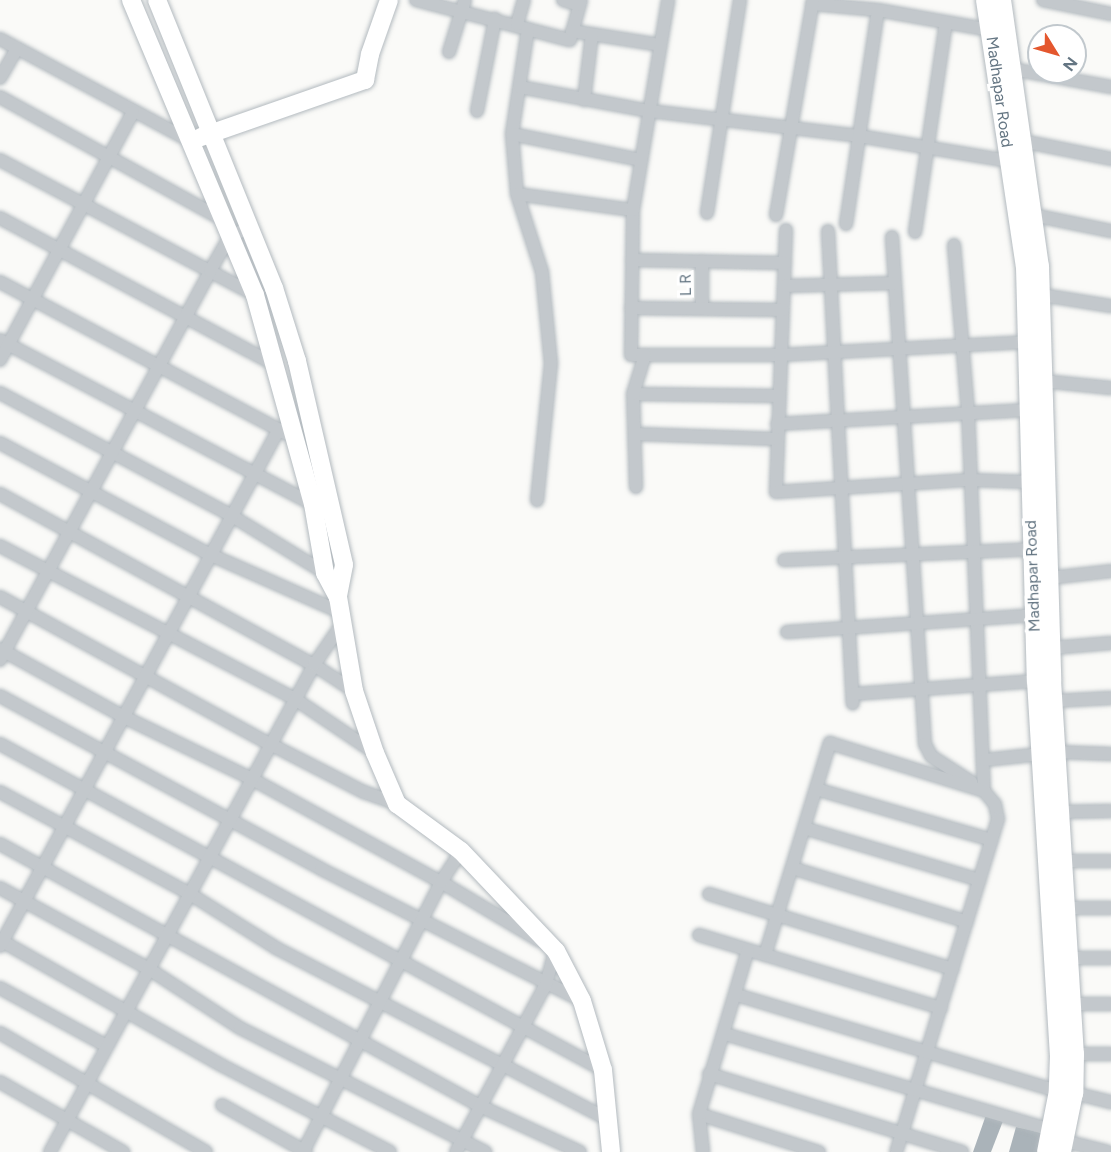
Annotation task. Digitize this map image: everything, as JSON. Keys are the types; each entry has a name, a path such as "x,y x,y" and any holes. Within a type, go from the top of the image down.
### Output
{"main road":[{"path":"131,0 255,295 278,366 314,504 325,573 340,611 354,691 375,753 397,804 461,851 556,951 582,1001 603,1070 611,1152"},
{"path":"157,0 274,288 316,434 344,565 340,611"},
{"path":"190,141 365,80 370,54 389,0"},
{"name":"Madhapar Road","path":"985,0 1024,267 1036,681 1059,812 1075,1054 1066,1092 1059,1141 1046,1152"},
{"name":"Madhapar Road","path":"1002,0 1033,215 1042,295 1053,702 1048,753 1066,1092"}],"street":[{"path":"416,0 464,6 495,19 570,40 580,3 563,0"},
{"path":"524,0 520,87 512,134 517,194 542,272 551,363 537,500"},
{"path":"668,0 633,210 631,355 780,355 1026,342"},
{"path":"707,213 740,0"},
{"path":"1043,0 1111,14"},
{"path":"776,215 812,2 878,10 990,30"},
{"path":"449,52 464,6"},
{"path":"846,224 878,10"},
{"path":"477,111 495,19"},
{"path":"915,232 946,22"},
{"path":"572,31 660,45"},
{"path":"584,100 592,34"},
{"path":"0,39 190,141"},
{"path":"0,78 17,48"},
{"path":"1012,69 1111,87"},
{"path":"520,87 650,111 722,117 790,129 859,135 1009,161"},
{"path":"0,97 222,219"},
{"path":"0,360 4,342 32,300 133,112"},
{"path":"512,134 641,160"},
{"path":"1022,141 1111,159"},
{"path":"0,160 255,295"},
{"path":"517,194 633,210"},
{"path":"1033,215 1111,231"},
{"path":"0,218 278,366"},
{"path":"249,228 231,236 210,271 2,653 124,717 252,779 441,882 556,951 546,984 456,1152"},
{"path":"786,230 776,439 776,492 842,491 969,480 1029,482"},
{"path":"828,231 853,698 1036,681"},
{"path":"892,237 925,744 931,756 984,790 995,804 998,819 896,1152"},
{"path":"954,245 968,411 969,480 985,760 984,790"},
{"path":"632,260 785,263"},
{"name":"L R","path":"702,261 702,309"},
{"path":"0,282 296,438"},
{"path":"784,286 895,283"},
{"path":"1042,295 1111,306"},
{"path":"631,308 783,310"},
{"path":"4,342 314,504"},
{"path":"636,487 633,394 645,355"},
{"path":"1043,381 1111,388"},
{"path":"0,393 232,516 325,573"},
{"path":"633,394 778,396"},
{"path":"777,424 968,411 1028,410"},
{"path":"279,429 1,943 128,1010 221,1065 390,1152"},
{"path":"634,434 776,439"},
{"path":"0,443 211,555 340,611 230,821 50,1152"},
{"path":"0,494 314,664 354,691"},
{"path":"0,546 295,699 375,753"},
{"path":"784,560 1032,549"},
{"path":"1049,578 1111,572"},
{"path":"0,597 270,744 364,792 397,804"},
{"path":"787,632 1034,615"},
{"path":"1052,648 1111,643"},
{"path":"0,696 230,821 582,1001"},
{"path":"1053,702 1111,698"},
{"path":"765,955 830,743 984,790"},
{"path":"0,744 210,856 301,910 401,960 603,1070"},
{"path":"985,760 1048,753 1111,754"},
{"path":"816,789 992,840"},
{"path":"0,792 190,894 276,948 503,1063 607,1119"},
{"path":"1059,812 1111,812"},
{"path":"804,828 979,880"},
{"path":"0,844 480,1106 580,1152"},
{"path":"222,1105 305,1152 441,882 461,851"},
{"path":"1063,861 1111,861"},
{"path":"792,868 967,922"},
{"path":"0,888 149,969 240,1028 486,1152"},
{"path":"709,894 953,969"},
{"path":"1066,908 1111,908"},
{"path":"699,935 940,1008"},
{"path":"703,1152 699,1114 709,1074 737,995 748,950"},
{"path":"1069,958 1111,958"},
{"path":"0,988 107,1046"},
{"path":"737,995 1066,1092 1111,1102"},
{"path":"1071,1004 1111,1004"},
{"path":"0,1033 89,1081 206,1152"},
{"path":"725,1034 915,1092 1059,1141 1108,1152"},
{"path":"1075,1054 1111,1054"},
{"path":"709,1074 962,1152"},
{"path":"0,1082 123,1152"},
{"path":"699,1114 819,1152"}],"building":[{"path":"986,1115 1003,1121 991,1152 973,1152"},
{"path":"1016,1127 1046,1134 1041,1152 1009,1152"}]}
